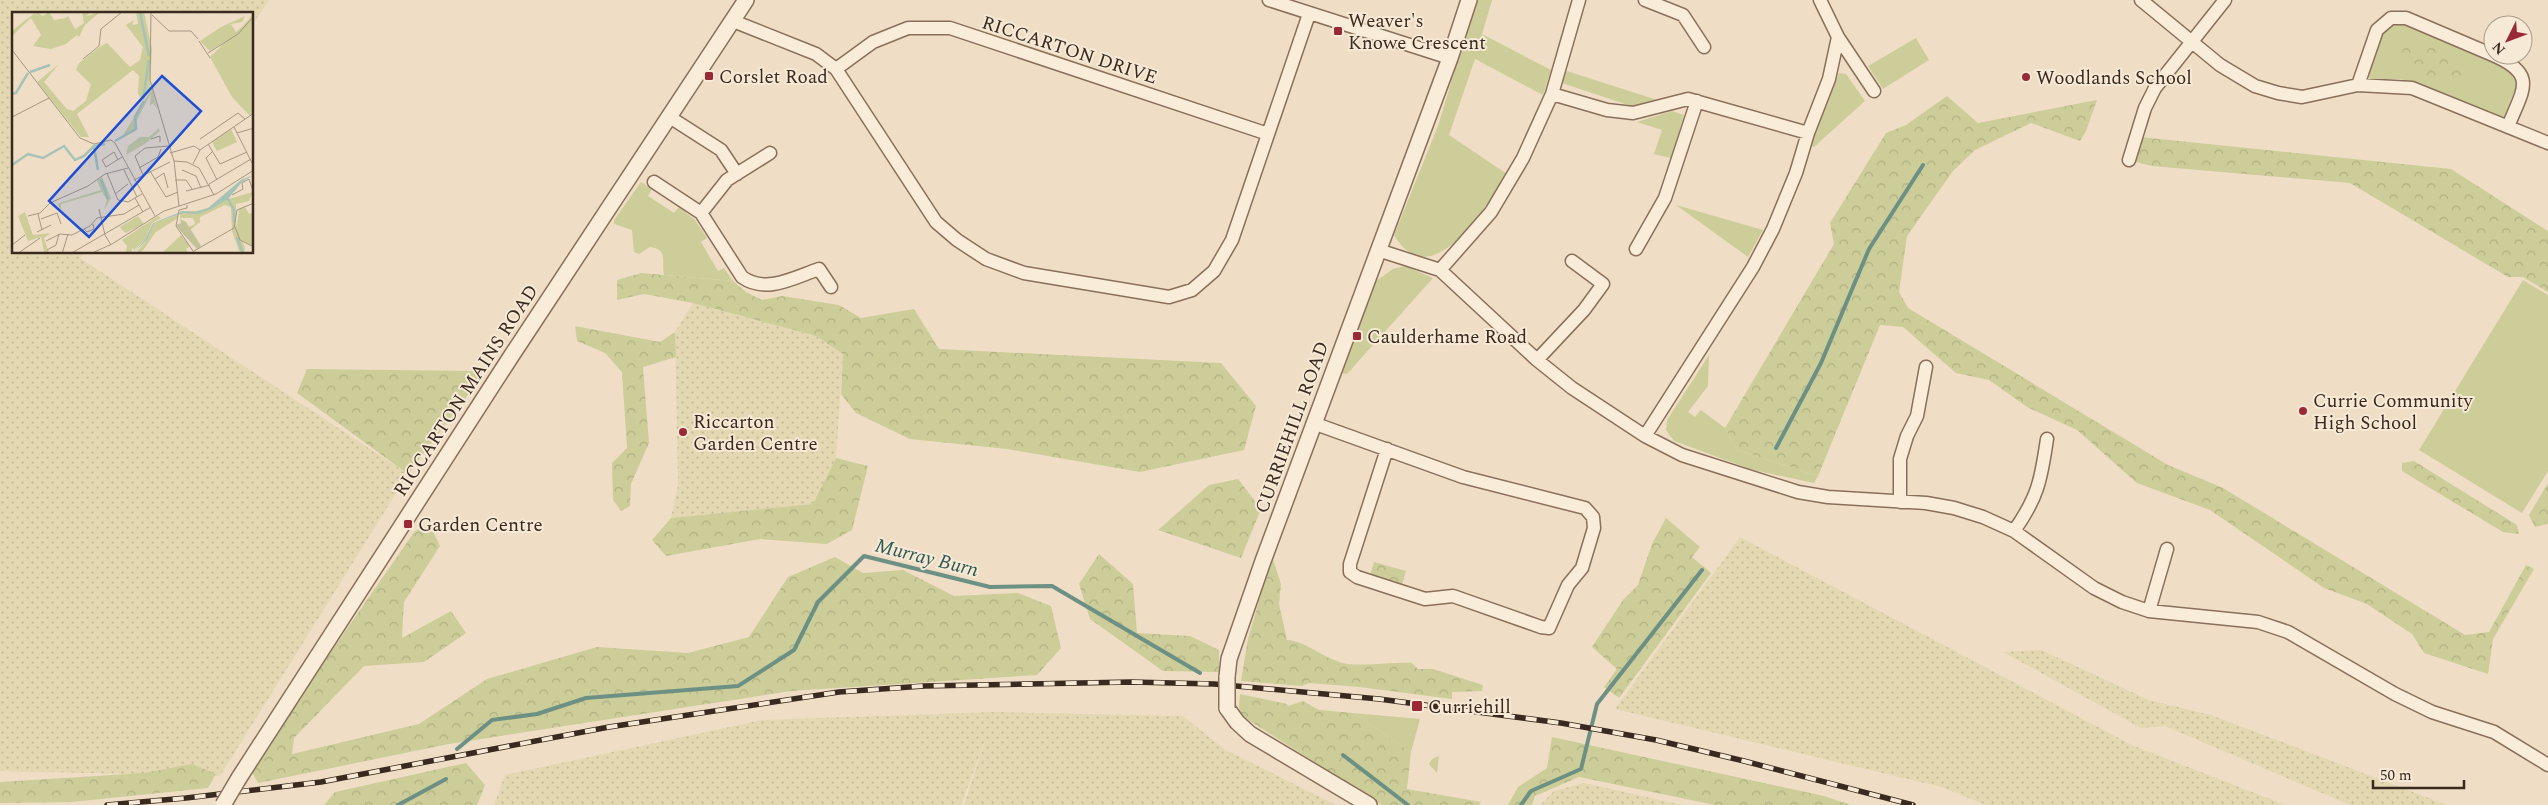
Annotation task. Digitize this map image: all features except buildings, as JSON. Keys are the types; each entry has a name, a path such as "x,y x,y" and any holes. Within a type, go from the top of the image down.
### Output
{"street":[{"name":"RICCARTON MAINS ROAD","path":"223,805 668,116 746,0"},
{"path":"1268,0 1450,58"},
{"name":"CURRIEHILL ROAD","path":"1369,805 1250,734 1237,722 1227,708 1229,659 1313,423 1450,58 1469,0"},
{"path":"1440,270 1491,212 1523,158 1552,94 1579,0"},
{"path":"1645,0 1683,15 1704,47"},
{"path":"1820,0 1838,37 1874,91"},
{"path":"2141,0 2237,77 2278,93 2302,97 2358,85 2412,88 2548,143"},
{"path":"2128,160 2145,108 2155,88 2225,0"},
{"path":"733,21 816,54 836,69 920,201 936,222 957,240 986,259 1024,273 1169,297 1192,290 1214,271 1232,240 1309,14"},
{"path":"2358,85 2377,30 2391,18 2406,18 2483,51"},
{"name":"RICCARTON DRIVE","path":"836,69 873,42 908,28 950,28 1268,134"},
{"path":"1645,436 1753,267 1773,229 1796,172 1808,133 1829,79 1838,37"},
{"path":"2508,127 2524,85 2523,76 2515,65"},
{"path":"1552,94 1607,110 1633,113 1688,99 1808,133"},
{"path":"1636,248 1665,198 1697,101"},
{"path":"668,116 720,150 737,174"},
{"path":"702,213 721,186 770,152"},
{"path":"654,182 702,213 742,277 749,282 769,286 819,269 831,287"},
{"path":"1378,250 1440,270 1537,360 1590,401 1645,436 1682,455 1798,492 1828,497 1926,503 1954,508 1983,517 2014,531 2094,588 2122,602 2149,610 2258,622 2288,632 2395,694 2432,712 2494,732 2548,765"},
{"path":"1537,360 1584,310 1603,284 1572,261"},
{"path":"1900,502 1900,459 1906,436 1918,416 1926,367"},
{"path":"1313,423 1387,448 1463,477 1586,508 1592,517 1594,528 1582,568 1568,585 1550,628 1541,627 1453,596 1425,599 1357,578 1350,572 1350,564 1387,448"},
{"path":"2014,531 2030,508 2041,482 2047,439"},
{"path":"2149,610 2167,549"}],"shaded area":[{"path":"0,0 269,0 254,22 254,12 12,12 12,254 83,254 80,258 408,474 220,776 0,771"},
{"path":"693,303 816,336 843,354 836,458 814,504 671,518 678,485 675,332"},
{"path":"1740,537 2132,745 2285,805 1986,805 1941,787 1615,709"},
{"path":"2041,650 2149,700 2211,715 2447,805 2350,805 2165,726 2141,728 2003,652"},
{"path":"995,712 1183,716 1224,749 1336,805 964,805 986,738 961,805 494,805 505,775 762,720"},
{"path":"1584,783 1683,805 1540,805 1554,791"}],"green space":[{"path":"1476,0 1492,0 1482,34 1551,70 1543,95 1475,59 1449,135 1507,174 1472,224 1441,252 1425,257 1409,252 1394,235 1438,126"},
{"path":"2392,24 2408,25 2483,55 2483,65 2503,65 2513,73 2517,86 2503,119 2401,79 2370,79 2367,72 2383,32"},
{"path":"1916,38 1929,60 1883,89 1868,66"},
{"path":"2404,43 2444,45 2463,77 2459,87 2426,75 2401,53"},
{"path":"1567,71 1657,100 1631,106 1562,83"},
{"path":"1839,73 1846,74 1865,101 1814,147 1811,146"},
{"path":"1947,96 1978,123 2097,100 2086,131 2080,141 2031,123 1975,150 1953,171 1907,236 1899,292 1908,308 2168,465 2223,488 2465,635 2489,632 2526,565 2534,569 2493,639 2488,674 2424,653 2412,634 2367,604 2324,588 2210,510 2137,483 2077,430 2027,407 1989,380 1956,373 1903,327 1880,325 1818,476 1737,450 1725,428 1834,244 1830,223 1886,133 1906,125"},
{"path":"1672,111 1684,115 1671,158 1654,154 1662,130 1637,122"},
{"path":"2140,137 2451,169 2548,231 2548,292 2523,277 2508,277 2350,183 2152,166 2136,162"},
{"path":"641,182 652,189 648,196 674,213 679,207 695,220 707,238 701,242 718,271 724,268 733,281 664,275 663,257 660,251 650,247 639,254 634,252 632,230 614,224 614,220"},
{"path":"1676,205 1763,230 1748,257"},
{"path":"1405,266 1433,278 1347,374 1340,373 1376,281 1393,269"},
{"path":"641,273 733,281 746,292 762,300 782,296 839,305 861,318 914,309 939,349 1221,363 1256,406 1244,450 1140,472 1007,449 910,439 856,413 841,394 843,354 816,336 693,303 644,294 617,300 617,280"},
{"path":"2523,280 2548,295 2548,471 2522,513 2419,450"},
{"path":"575,326 660,342 675,332 676,357 643,367 649,443 631,484 630,506 621,511 613,500 612,463 627,448 622,372 605,353 577,341"},
{"path":"1709,355 1708,386 1688,412 1695,417 1701,410 1725,428 1737,450 1818,476 1814,483 1753,470 1674,441 1666,430 1667,420"},
{"path":"307,369 476,371 483,375 408,474 297,393"},
{"path":"836,458 868,466 852,530 827,544 760,539 666,556 652,540 671,518 813,504"},
{"path":"2414,461 2517,525 2519,534 2503,532 2402,471 2402,463"},
{"path":"1238,479 1261,509 1241,558 1158,530 1209,485"},
{"path":"2548,483 2548,524 2535,527 2529,515"},
{"path":"1666,518 1700,547 1692,557 1711,573 1619,698 1604,687 1617,669 1592,647 1623,600 1638,585 1652,544"},
{"path":"430,525 440,546 404,602 402,638 451,611 466,633 424,662 364,666 294,738 292,754 419,724 487,679 597,647 688,653 749,637 788,577 835,557 863,573 903,570 954,596 1018,593 1051,606 1061,648 1037,675 791,691 449,744 258,783 252,772 321,666 415,531"},
{"path":"1099,554 1133,584 1137,633 1190,636 1219,650 1219,672 1163,671 1090,619 1079,584"},
{"path":"1272,556 1281,584 1279,604 1287,640 1301,643 1343,663 1412,663 1418,669 1433,669 1483,685 1482,691 1452,692 1452,699 1359,687 1309,683 1302,686 1241,681 1248,639"},
{"path":"1374,562 1406,571 1402,585 1370,576"},
{"path":"1240,694 1287,704 1288,706 1303,701 1319,710 1353,713 1411,752 1407,789 1481,802 1479,805 1382,805 1242,716 1239,707"},
{"path":"1353,713 1420,719 1411,752"},
{"path":"1552,737 1824,796 1851,805 1715,805 1579,777 1535,796 1532,805 1508,805 1518,787 1547,768"},
{"path":"1439,756 1437,773 1429,764 1432,759"},
{"path":"466,763 485,785 477,805 324,805 335,792"},
{"path":"192,764 216,774 208,788 72,802 0,803 0,782 144,773"}],"waterway":[{"path":"1776,448 1821,363 1869,249 1923,165"},
{"name":"Murray Burn","path":"457,749 492,720 537,714 586,698 738,686 794,650 818,602 864,556 990,587 1052,586 1200,673"},
{"path":"1521,805 1531,791 1581,769 1597,704 1702,570"},
{"path":"1343,755 1408,805"},
{"name":"Murray Burn","path":"398,805 446,779"}],"railway":[{"path":"107,805 321,782 609,727 839,692 924,686 1131,682 1214,684 1379,699 1561,723 1656,740 1913,805"}],"place":[{"name":"Weaver's Knowe Crescent","path":"1338,31"},
{"name":"Corslet Road","path":"709,76"},
{"name":"Woodlands School","path":"2026,77"},
{"name":"Caulderhame Road","path":"1357,336"},
{"name":"Currie Community High School","path":"2303,411"},
{"name":"Riccarton Garden Centre","path":"683,432"},
{"name":"Garden Centre","path":"408,524"},
{"name":"Curriehill","path":"1417,706"}]}
